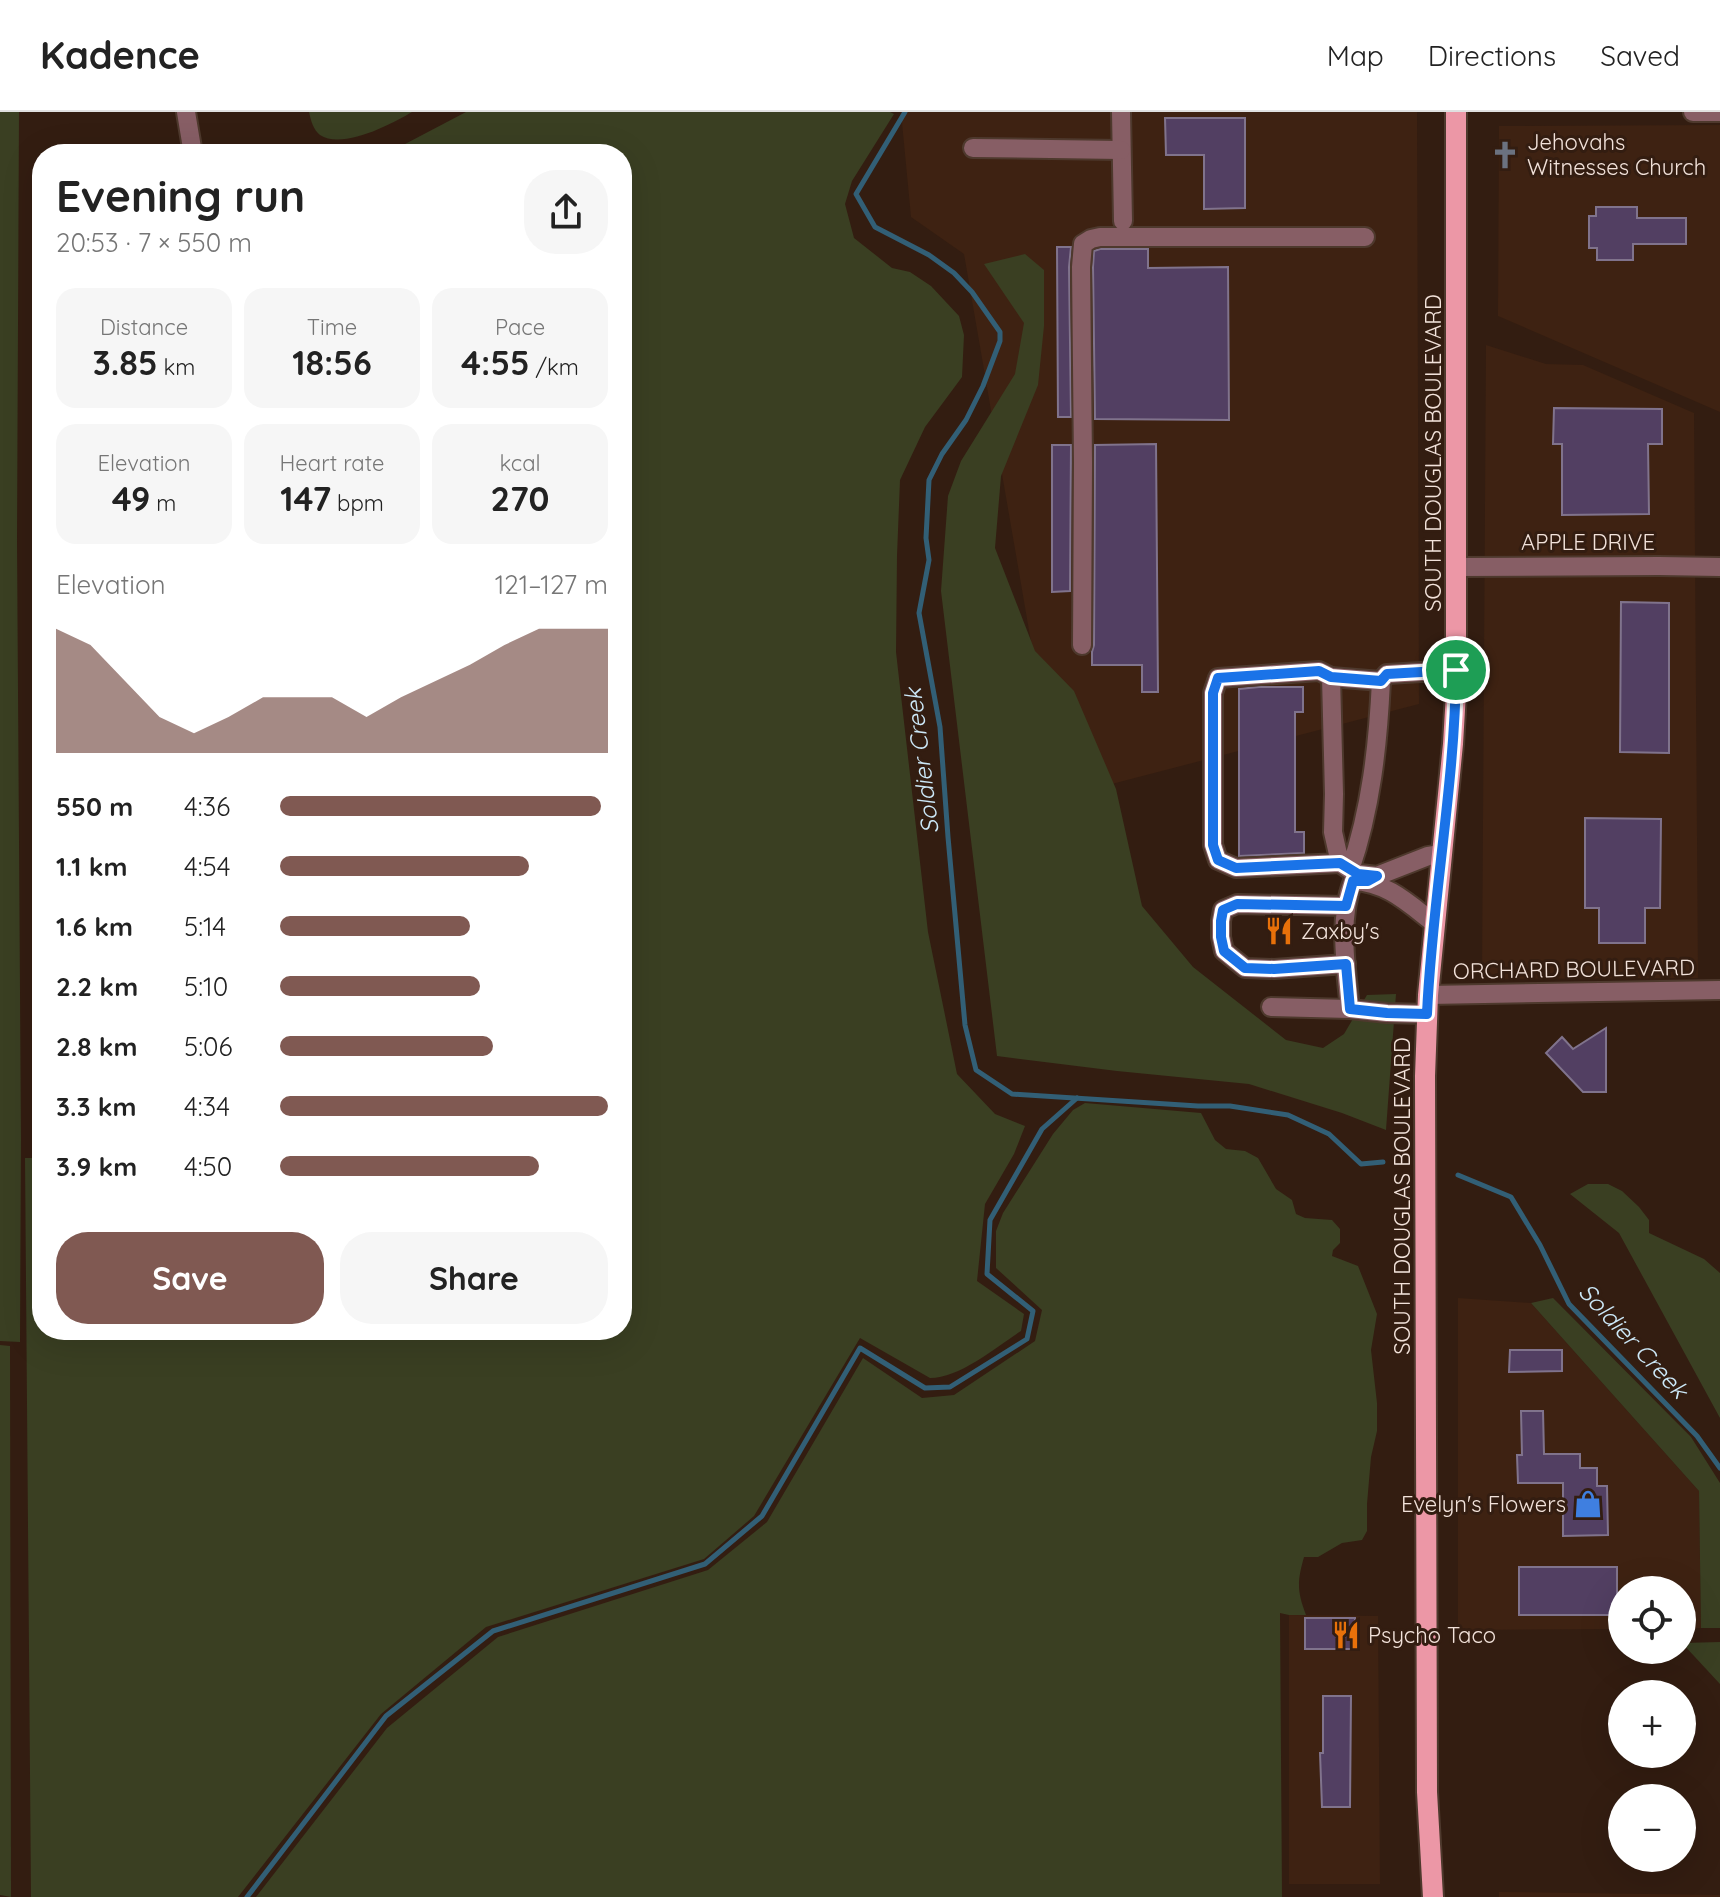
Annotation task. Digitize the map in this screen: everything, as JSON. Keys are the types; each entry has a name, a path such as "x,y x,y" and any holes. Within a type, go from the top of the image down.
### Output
{"main road":[{"name":"SOUTH DOUGLAS BOULEVARD","path":"1433,1897 1427,1817 1425,1076 1428,1005 1453,744 1456,670 1456,112"}],"street":[{"path":"186,112 191,144"},
{"path":"1121,112 1123,221"},
{"path":"1693,112 1720,112"},
{"path":"973,148 1121,150"},
{"path":"1082,645 1083,244 1100,237 1365,237"},
{"name":"APPLE DRIVE","path":"1457,567 1720,567"},
{"path":"1345,867 1362,836 1374,769 1381,681 1387,674 1456,670"},
{"path":"1381,681 1331,677 1319,671 1218,678 1213,693 1213,845 1218,860 1236,868 1345,867 1390,890 1435,924"},
{"path":"1331,677 1333,832 1345,867"},
{"path":"1350,1009 1346,906 1353,881 1372,879 1428,856 1441,854"},
{"path":"1346,906 1237,904 1223,910 1221,921 1224,951 1245,968 1346,964"},
{"name":"ORCHARD BOULEVARD","path":"1271,1007 1387,1013 1428,1005 1720,990"}],"shaded area":[{"path":"901,112 1417,112 1419,704 1058,798 964,254 911,217"},
{"path":"1720,125 1720,412 1498,316 1499,126"},
{"path":"1486,345 1546,364 1583,365 1694,413 1698,978 1482,979"},
{"path":"1458,1298 1531,1303 1699,1491 1701,1628 1696,1628 1696,1576 1608,1576 1608,1629 1458,1630"},
{"path":"1289,1615 1378,1616 1380,1884 1289,1884"},
{"path":"1499,1892 1720,1895 1720,1897 1499,1897"}],"green space":[{"path":"0,112 19,112 20,1342 0,1341"},
{"path":"309,112 412,112 367,134 329,139 320,135 314,127"},
{"path":"466,112 894,114 852,181 845,204 854,238 892,268 910,272 931,286 959,316 964,335 962,377 925,427 900,480 896,652 928,932 957,1074 995,1114 1025,1126 1014,1154 985,1204 977,1281 1024,1314 1021,1331 965,1367 930,1378 860,1338 754,1516 704,1559 486,1627 381,1714 238,1897 31,1897 25,1158 32,1158 32,1340 632,1340 632,144 405,144"},
{"path":"1025,254 1044,270 1044,326 1038,385 1001,476 995,548 1035,651 1074,691 1116,789 1142,906 1193,967 1286,1040 1323,1048 1344,1034 1367,995 1396,994 1386,1130 1249,1084 997,1056 941,591 948,496 961,461 1015,374 1024,323 984,264"},
{"path":"1085,1103 1201,1113 1215,1140 1226,1149 1245,1151 1258,1158 1276,1189 1292,1200 1296,1214 1305,1218 1332,1220 1340,1229 1340,1243 1332,1256 1358,1266 1377,1314 1371,1350 1377,1431 1371,1457 1367,1531 1362,1540 1342,1543 1318,1557 1304,1557 1299,1586 1306,1615 1280,1613 1282,1897 256,1897 387,1728 498,1637 708,1570 767,1522 863,1358 922,1398 954,1395 1035,1341 1042,1310 996,1268 996,1231 1003,1213 1053,1134 1073,1110"},
{"path":"1588,1184 1608,1184 1622,1191 1649,1220 1649,1233 1704,1259 1720,1273 1720,1418 1619,1233 1570,1194"},
{"path":"1553,1298 1691,1437 1720,1483 1720,1628 1701,1628 1699,1491 1531,1303"},
{"path":"0,1345 10,1346 11,1897 0,1895"},
{"path":"1720,1642 1720,1684 1696,1658 1696,1643"}],"building":[{"path":"1165,118 1245,118 1245,208 1204,209 1204,155 1166,155"},
{"path":"1596,207 1637,207 1637,218 1686,218 1686,244 1633,244 1633,260 1597,260 1597,248 1589,248 1589,216 1596,216"},
{"path":"1057,247 1071,247 1071,417 1058,417"},
{"path":"1148,249 1148,268 1228,267 1229,420 1095,419 1093,267 1094,251"},
{"path":"1554,408 1662,409 1662,444 1648,444 1649,514 1562,515 1562,444 1553,444"},
{"path":"1156,444 1158,692 1142,692 1142,665 1092,665 1095,445"},
{"path":"1052,445 1071,445 1070,591 1052,592"},
{"path":"1621,602 1669,603 1669,753 1620,752"},
{"path":"1303,687 1303,712 1295,712 1295,832 1304,832 1304,853 1239,856 1239,689"},
{"path":"1585,818 1661,819 1660,908 1645,908 1645,943 1599,943 1599,908 1585,908"},
{"path":"1606,1028 1606,1092 1583,1092 1546,1053 1562,1037 1573,1049"},
{"path":"1510,1350 1562,1350 1562,1371 1509,1372"},
{"path":"1521,1411 1543,1411 1544,1454 1580,1454 1580,1468 1597,1468 1597,1486 1607,1486 1608,1535 1563,1536 1563,1483 1518,1483 1517,1455 1522,1455"},
{"path":"1519,1567 1617,1567 1617,1576 1608,1576 1608,1615 1519,1615"},
{"path":"1305,1618 1355,1618 1354,1649 1305,1649"},
{"path":"1323,1696 1351,1696 1350,1807 1322,1807 1320,1753 1323,1753"}],"waterway":[{"name":"Soldier Creek","path":"905,112 856,194 875,227 929,255 954,273 972,292 1000,332 1000,341 983,386 929,480 926,538 929,560 919,613 940,727 965,1025 976,1070 1012,1094 1230,1106 1288,1115 1329,1134 1361,1164 1383,1162"},
{"path":"247,1897 386,1716 493,1631 705,1564 762,1516 860,1348 925,1388 950,1387 1027,1339 1033,1311 987,1274 990,1220 1042,1129 1077,1098"},
{"name":"Soldier Creek","path":"1458,1175 1511,1197 1540,1245 1569,1304 1697,1436 1720,1468"}],"place":[{"name":"Jehovahs Witnesses Church","path":"1505,155"},
{"name":"Zaxby's","path":"1279,931"},
{"name":"Evelyn's Flowers","path":"1588,1504"},
{"name":"Psycho Taco","path":"1346,1635"}],"route":[{"path":"1456,670 1453,744 1427,1014 1350,1009 1346,964 1274,969 1245,968 1238,963 1224,951 1221,937 1223,910 1237,904 1346,906 1353,881 1368,881 1377,876 1358,874 1340,863 1236,868 1218,860 1212,827 1212,739 1213,693 1218,678 1319,671 1331,677 1381,681 1387,674 1456,670"}]}
